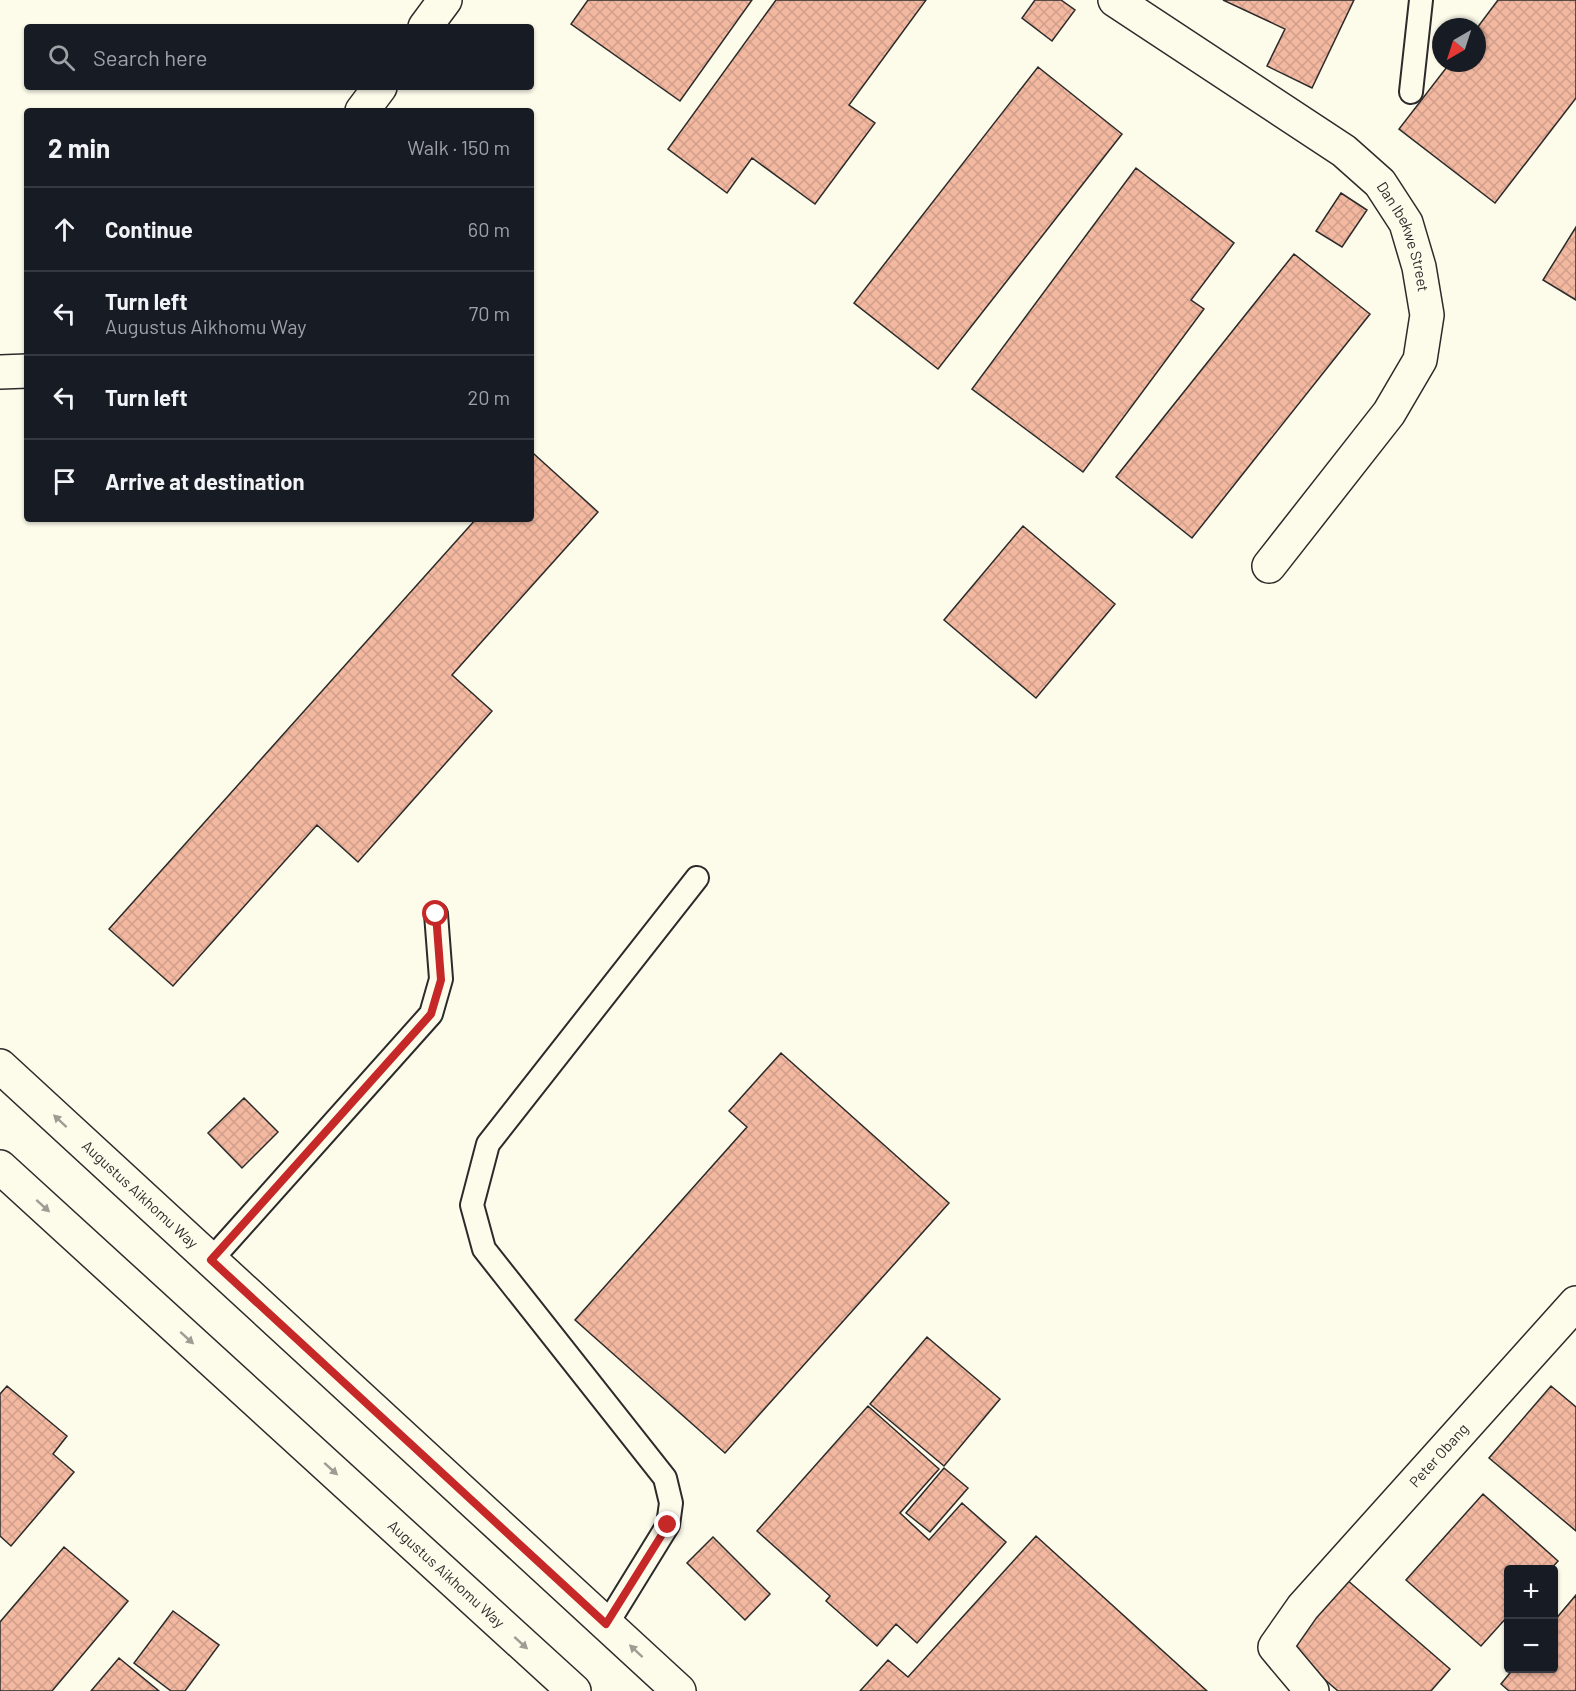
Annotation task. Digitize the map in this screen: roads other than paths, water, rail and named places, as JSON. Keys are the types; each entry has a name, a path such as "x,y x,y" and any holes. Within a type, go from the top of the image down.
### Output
{"street":[{"path":"427,24 445,0"},
{"name":"Dan Ibekwe Street","path":"1115,0 1344,151 1380,183 1406,223 1419,267 1427,315 1420,360 1389,414 1269,566"},
{"path":"364,108 378,90"},
{"path":"0,372 24,371"},
{"name":"Augustus Aikhomu Way","path":"0,1066 679,1691"},
{"name":"Augustus Aikhomu Way","path":"0,1167 574,1691"},
{"name":"Peter Obang","path":"1311,1691 1275,1647 1302,1607 1576,1303"}],"lane":[{"path":"1411,92 1421,0"},
{"path":"606,1624 668,1525 671,1503 665,1478 484,1249 472,1205 488,1144 697,878"},
{"path":"211,1260 431,1014 441,980 436,914"}]}
